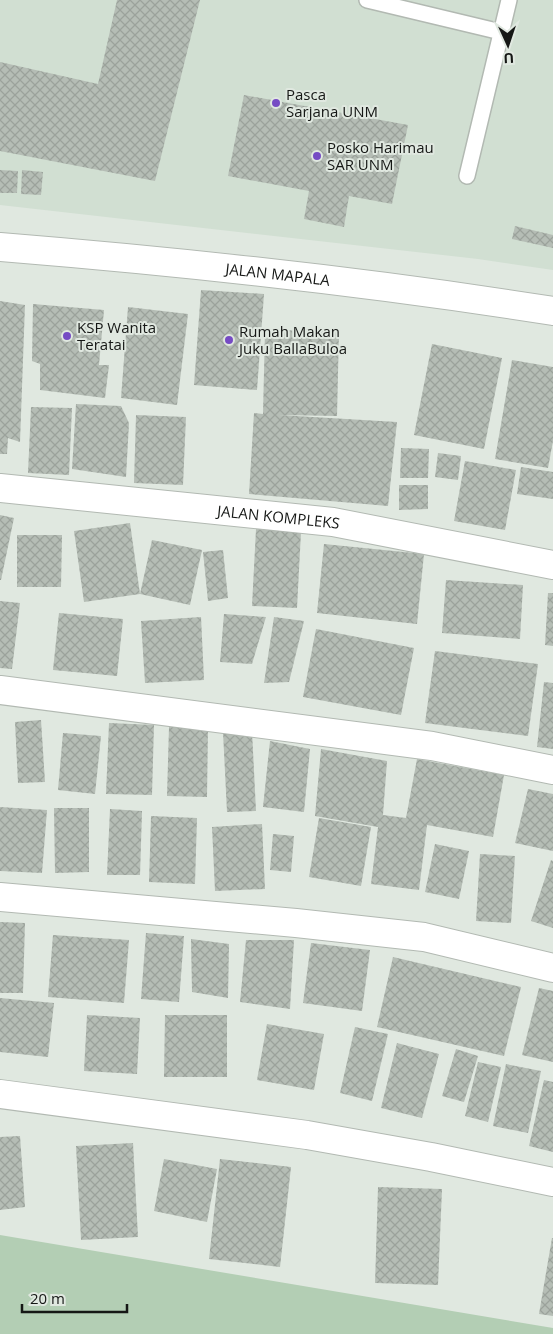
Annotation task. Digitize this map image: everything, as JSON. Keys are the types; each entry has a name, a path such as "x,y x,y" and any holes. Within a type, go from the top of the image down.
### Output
{"street":[{"name":"JALAN MAPALA","path":"0,247 179,263 453,295 553,311"},
{"name":"JALAN KOMPLEKS","path":"0,488 333,522 553,565"},
{"path":"0,690 432,746 553,770"},
{"path":"0,897 296,923 424,937 553,968"},
{"path":"0,1094 307,1135 431,1157 553,1182"}],"lane":[{"path":"367,0 501,32"},
{"path":"467,176 509,0"}],"shaded area":[{"name":"Pasca Sarjana UNM","path":"0,0 553,0 553,270 478,259 0,205"}],"green space":[{"path":"0,1235 553,1328 553,1334 0,1334"}],"building":[{"path":"117,0 200,0 155,181 0,151 0,62 98,84"},
{"path":"244,95 408,125 392,204 349,196 344,227 304,219 309,191 228,176"},
{"path":"0,170 18,171 17,193 0,193"},
{"path":"22,170 43,172 41,195 21,194"},
{"path":"515,226 553,235 553,248 512,239"},
{"name":"Rumah Makan Juku BallaBuloa","path":"201,290 264,294 257,390 194,385"},
{"path":"0,301 25,305 20,442 8,438 7,454 0,454"},
{"name":"KSP Wanita Teratai","path":"33,304 104,310 99,365 109,365 105,398 40,390 40,364 32,361"},
{"path":"128,307 188,314 177,405 121,398"},
{"path":"265,330 339,331 337,416 279,415 397,422 388,506 249,494 254,413 263,414"},
{"path":"432,344 502,358 484,449 414,435"},
{"path":"512,360 553,367 553,441 548,468 495,459"},
{"path":"76,404 121,406 129,423 126,477 72,469"},
{"path":"31,407 72,408 69,475 28,473"},
{"path":"136,415 186,417 183,485 134,483"},
{"path":"401,448 429,449 428,478 400,478"},
{"path":"438,453 461,456 458,480 435,477"},
{"path":"465,461 516,470 505,530 454,521"},
{"path":"521,467 553,472 553,499 517,494"},
{"path":"399,485 428,485 428,509 399,510"},
{"path":"0,515 14,518 1,580 0,580"},
{"path":"130,523 140,594 84,602 74,531"},
{"path":"256,529 301,532 297,608 252,606"},
{"path":"17,535 62,535 61,587 17,587"},
{"path":"152,540 202,550 190,605 140,594"},
{"path":"324,544 424,554 417,624 317,613"},
{"path":"223,550 228,598 208,601 203,552"},
{"path":"446,580 523,585 520,639 442,633"},
{"path":"548,593 553,593 553,646 545,645"},
{"path":"0,601 20,603 12,669 0,668"},
{"path":"59,613 123,619 117,676 53,670"},
{"path":"224,614 266,617 252,664 220,662"},
{"path":"201,617 204,680 145,683 141,621"},
{"path":"274,617 304,621 289,682 264,683"},
{"path":"316,629 414,648 401,715 303,697"},
{"path":"435,651 538,664 528,736 425,723"},
{"path":"544,682 553,683 553,749 537,747"},
{"path":"41,720 45,782 18,783 15,722"},
{"path":"109,723 154,725 152,795 106,794"},
{"path":"169,727 208,727 207,797 167,796"},
{"path":"252,731 256,811 227,812 223,732"},
{"path":"63,733 101,736 95,794 58,790"},
{"path":"270,741 310,749 304,812 263,807"},
{"path":"321,749 387,761 383,815 406,818 417,759 504,775 493,837 427,825 419,890 371,884 378,827 315,816"},
{"path":"528,789 553,794 553,851 515,843"},
{"path":"0,807 47,810 42,873 0,871"},
{"path":"54,808 89,808 89,872 55,873"},
{"path":"110,809 142,811 140,875 107,875"},
{"path":"151,816 197,818 195,884 149,882"},
{"path":"319,818 371,827 361,886 309,877"},
{"path":"262,824 265,889 215,891 212,827"},
{"path":"273,834 294,836 291,872 270,870"},
{"path":"435,844 469,851 459,899 425,892"},
{"path":"480,854 515,856 511,923 476,921"},
{"path":"551,860 553,861 553,928 531,921"},
{"path":"0,922 25,923 23,993 0,993"},
{"path":"146,933 184,936 179,1002 141,999"},
{"path":"53,935 129,940 124,1003 48,997"},
{"path":"191,939 229,944 228,998 192,992"},
{"path":"246,940 294,940 290,1009 240,1002"},
{"path":"311,943 370,950 362,1011 303,1003"},
{"path":"393,957 521,987 504,1056 377,1027"},
{"path":"539,988 553,991 553,1062 522,1055"},
{"path":"0,998 54,1003 48,1057 0,1052"},
{"path":"87,1015 140,1018 137,1074 84,1071"},
{"path":"165,1015 227,1015 227,1077 164,1077"},
{"path":"267,1024 324,1034 314,1090 257,1080"},
{"path":"355,1027 388,1034 372,1101 340,1093"},
{"path":"397,1043 439,1054 422,1118 381,1108"},
{"path":"456,1049 478,1056 464,1102 442,1096"},
{"path":"478,1062 501,1067 488,1122 465,1116"},
{"path":"506,1064 541,1071 528,1133 493,1126"},
{"path":"544,1080 553,1082 553,1152 529,1146"},
{"path":"20,1136 25,1207 0,1210 0,1137"},
{"path":"133,1143 138,1237 81,1240 76,1146"},
{"path":"164,1159 217,1169 207,1222 154,1211"},
{"path":"220,1159 291,1167 280,1267 209,1259"},
{"path":"378,1187 442,1189 438,1285 375,1283"},
{"path":"553,1238 553,1316 539,1314"}],"place":[{"name":"Pasca Sarjana UNM","path":"276,103"},
{"name":"Posko Harimau SAR UNM","path":"317,156"},
{"name":"KSP Wanita Teratai","path":"67,336"},
{"name":"Rumah Makan Juku BallaBuloa","path":"229,340"}]}
